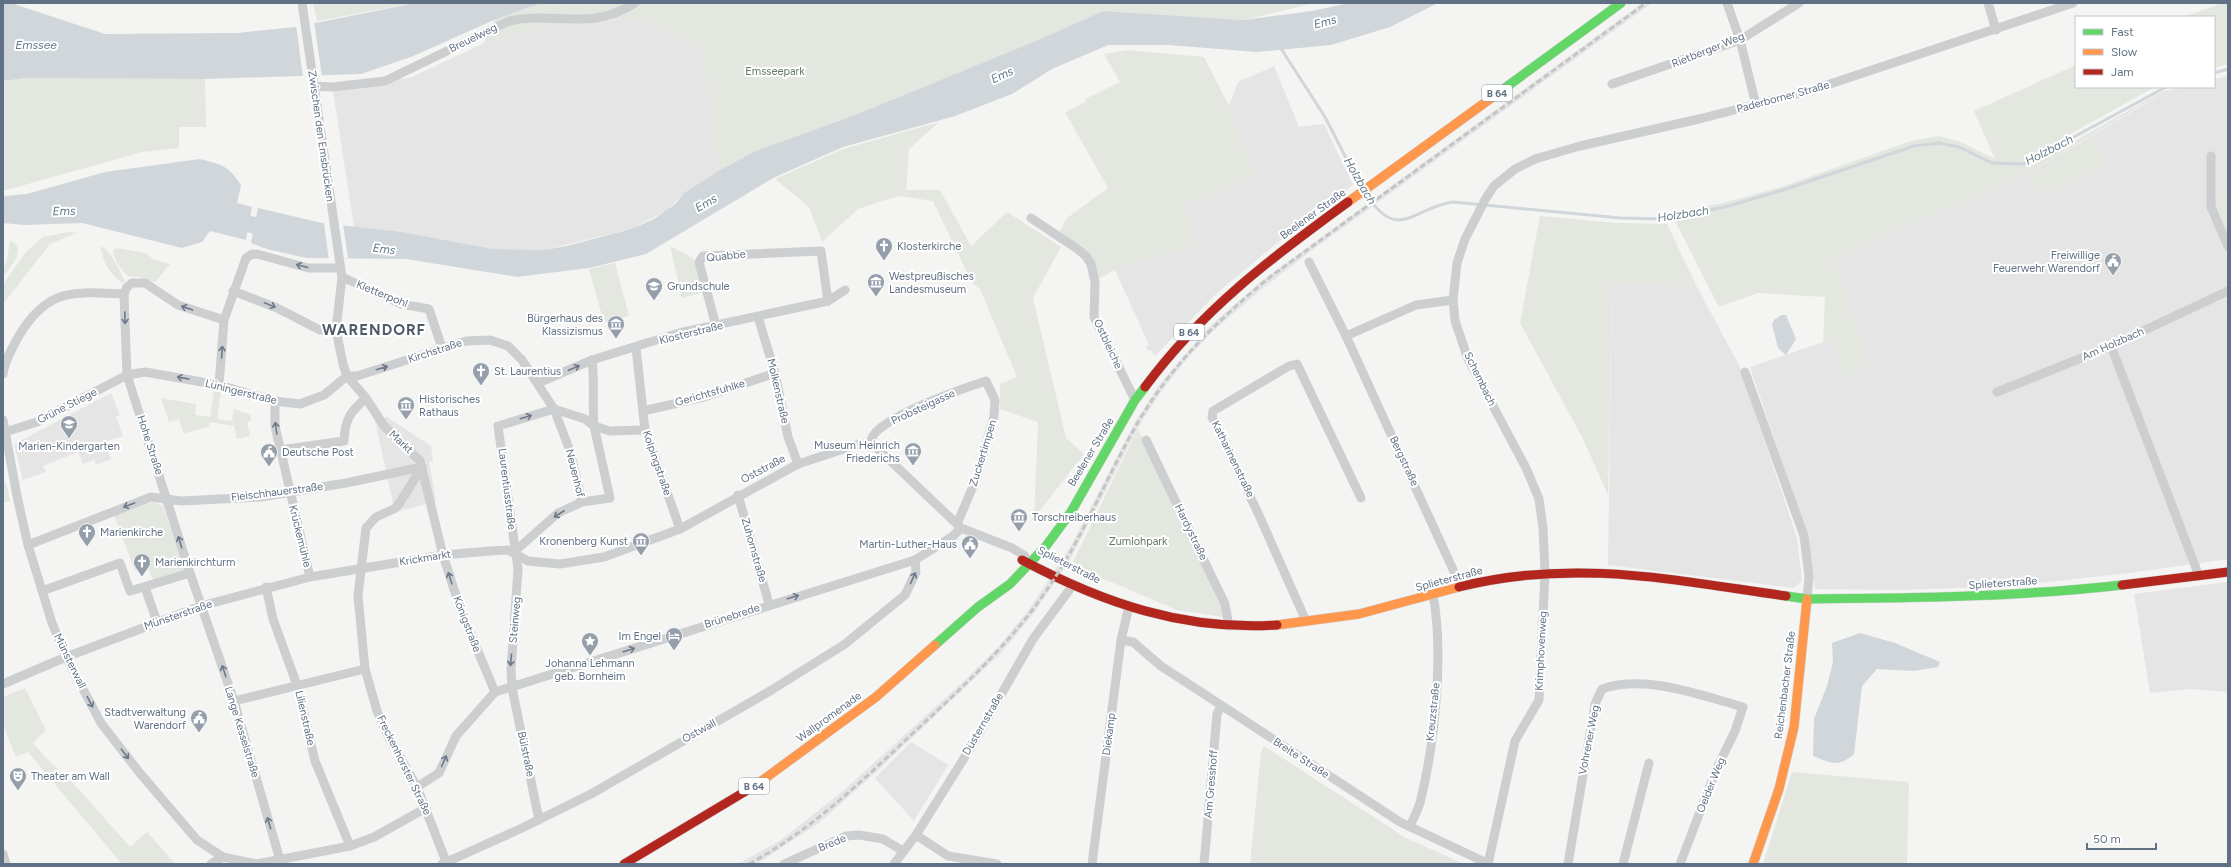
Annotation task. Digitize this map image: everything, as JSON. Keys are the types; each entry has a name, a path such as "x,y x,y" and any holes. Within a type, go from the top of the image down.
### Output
{"street":[{"name":"Zwischen den Emsbrücken","path":"302,3 340,268 336,330 347,376"},
{"name":"Breuelweg","path":"313,81 332,87 384,81 509,21 527,18 573,20 601,18 635,3"},
{"name":"Beelener Straße","path":"1027,560 1061,526 1135,400 1187,335 1226,297 1272,260 1368,188 1621,3"},
{"path":"1727,3 1740,40 1756,105"},
{"name":"Rietberger Weg","path":"1612,84 1740,40 1799,3"},
{"path":"1988,3 1996,30"},
{"name":"Paderborner Straße","path":"1494,186 1515,169 1534,159 1580,146 1810,91 2073,3"},
{"path":"2211,156 2211,207 2228,246"},
{"name":"Schembach","path":"1494,186 1478,212 1457,263 1454,300 1455,321 1468,359 1526,468 1539,499 1543,528 1545,573"},
{"name":"Ostbleiche","path":"1031,218 1076,248 1091,264 1095,282 1094,317 1135,400"},
{"name":"Quabbe","path":"716,326 699,262 703,256 821,251 828,301"},
{"path":"219,385 224,320 243,263 252,254 308,268 340,268"},
{"name":"Bergstraße","path":"1309,262 1346,336 1461,587"},
{"name":"Kletterpohl","path":"340,268 402,304 429,309 442,348"},
{"path":"3,370 26,325 42,306 55,297 74,293 124,294 127,287 132,283 145,283 178,305 224,320"},
{"name":"Klosterstraße","path":"538,383 592,360 636,348 679,333 828,301 845,290"},
{"path":"233,291 277,308 320,330 336,330"},
{"name":"Am Holzbach","path":"1997,392 2111,346 2228,291"},
{"name":"Hohe Straße","path":"124,294 127,375 201,606"},
{"path":"1346,336 1416,305 1454,300"},
{"name":"Molkenstraße","path":"758,317 775,373 788,436 798,464"},
{"name":"Kirchstraße","path":"347,376 357,376 466,341 490,340 508,346 522,360 554,409"},
{"path":"2111,346 2199,576"},
{"name":"Kolpingstraße","path":"636,348 645,430 680,528"},
{"path":"582,502 610,498 594,426 592,400 595,384 592,360"},
{"name":"Katharinenstraße","path":"1306,621 1262,520 1212,417 1213,411 1289,366 1297,364 1361,498"},
{"name":"Lüningerstraße","path":"127,375 145,372 219,385 275,401 300,404 314,400 347,376"},
{"path":"1746,372 1804,536 1809,576 1807,599"},
{"name":"Gerichtsfuhlke","path":"643,411 704,397 775,373"},
{"name":"Grüne Stiege","path":"5,432 37,422 127,375"},
{"name":"Markt","path":"347,376 366,398 379,419 390,432 412,451 422,466 430,501"},
{"name":"Probsteigasse","path":"869,444 876,432 892,421 941,397 986,381"},
{"name":"Zuckertimpen","path":"959,526 978,477 994,416 995,400 986,381"},
{"path":"280,450 344,441 345,423 357,406 366,398"},
{"name":"Krückemühle","path":"275,401 275,426 310,577"},
{"path":"554,409 585,419 594,426 610,431 645,430"},
{"name":"Laurentiusstraße","path":"514,552 498,426 554,409"},
{"name":"Neuenhof","path":"514,552 558,513 582,502 570,451 554,409"},
{"name":"Münsterwall","path":"3,420 28,545 42,591 66,657 101,723 139,772 197,840 224,857"},
{"name":"Hardystraße","path":"1146,440 1226,604 1228,626"},
{"name":"Oststraße","path":"514,552 528,561 560,564 604,557 680,528 738,495 798,464 859,444 869,444"},
{"path":"869,444 877,448 959,526 986,538 1027,560"},
{"name":"Markt","path":"387,474 422,466"},
{"name":"Freckenhorster Straße","path":"422,466 394,510 376,517 366,528 358,596 365,669 377,711 389,738 417,787 446,864"},
{"name":"Fleischhauerstraße","path":"28,545 151,497 181,501 290,493 387,474"},
{"name":"Zuhornstraße","path":"738,495 770,604"},
{"name":"Königstraße","path":"430,501 442,555 461,611 495,692"},
{"name":"Brünebrede","path":"495,692 512,688 770,604 915,560 953,536 959,526"},
{"name":"Krickmarkt","path":"360,569 442,555 508,550 514,552"},
{"name":"Steinweg","path":"512,688 511,669 518,569 514,552"},
{"name":"Ostwall","path":"446,864 591,794 770,691 845,644 905,595 916,572 915,560"},
{"name":"Splieterstraße","path":"1027,560 1074,585 1129,606 1185,621 1228,626 1306,621 1359,614 1493,579 1545,573 1620,573 1807,599 1970,597 2076,590 2228,572"},
{"name":"Splieterstraße","path":"1027,560 1102,595"},
{"name":"Wallpromenade","path":"624,864 730,802 772,774 876,696 978,607 1010,584 1027,560"},
{"path":"42,591 120,563 130,591 190,573"},
{"name":"Münsterstraße","path":"3,684 66,657 201,606 267,592 310,577 360,569"},
{"name":"Krimphovenweg","path":"1489,864 1515,741 1539,700 1545,573"},
{"name":"Düsternstraße","path":"894,864 916,835 971,747 1032,639 1074,585"},
{"path":"145,587 157,622"},
{"name":"Lilienstraße","path":"267,592 273,619 297,685 315,761 350,846"},
{"name":"Kreuzstraße","path":"1410,828 1421,800 1435,714 1438,631 1432,594"},
{"name":"Reichenbacher Straße","path":"1753,864 1779,788 1794,726 1807,599"},
{"name":"Lange Kesselstraße","path":"201,606 234,701 280,860"},
{"name":"Diekamp","path":"1092,864 1121,640 1129,606"},
{"name":"Breite Straße","path":"1121,640 1133,642 1161,666 1410,828 1489,864"},
{"path":"234,701 365,669"},
{"name":"Vohrener Weg","path":"1568,864 1590,726 1595,704 1602,690 1616,684 1649,685 1685,691 1743,707"},
{"name":"Bülstraße","path":"512,688 539,820"},
{"path":"417,787 439,773 456,736 495,692"},
{"name":"Am Gresshoff","path":"1204,864 1217,714 1221,706"},
{"name":"Oelder Weg","path":"1680,864 1716,770 1735,731 1743,707"},
{"path":"1623,864 1649,763"},
{"path":"212,864 224,857 257,864 350,846 374,837 426,808"},
{"name":"Brede","path":"784,864 846,836 859,835 883,839 904,852"},
{"path":"916,835 948,856 996,864"},
{"path":"3,854 6,864"}],"shaded area":[{"path":"1642,3 1652,3 1311,251 1262,289 1212,332 1186,360 1163,389 1140,424 1070,560 1034,613 1001,653 875,773 819,823 757,864 738,864 781,840 843,791 964,681 997,648 1028,611 1071,546 1135,422 1159,385 1208,328 1260,282"},
{"path":"637,18 703,50 718,171 684,193 666,211 631,229 544,250 493,249 402,232 354,227 333,91 412,77 484,43 550,26"},
{"path":"1274,66 1299,127 1324,124 1353,185 1283,238 1216,294 1155,356 1151,350 1148,351 1146,347 1149,345 1115,270 1198,244 1185,204 1256,176 1229,106 1238,82"},
{"path":"2228,76 2228,189 2222,189 2216,208 2228,234 2228,559 2129,573 2011,586 1900,590 1815,589 1807,535 1750,367 1823,342 1834,341 1871,368 1834,259 2028,173 2164,93 2182,88 2215,88 2215,79"},
{"path":"1612,284 1697,287 1739,365 1797,538 1802,580 1794,588 1608,565"},
{"name":"Marien-Kindergarten","path":"111,393 120,415 116,416 123,436 104,442 111,459 96,465 94,460 83,464 78,452 43,466 46,472 23,480 14,444"},
{"path":"387,417 431,446 433,462 429,462 436,501 393,513 393,503 375,420"},
{"path":"2228,582 2228,692 2191,689 2150,693 2134,594"},
{"path":"911,742 948,765 914,821 875,778"}],"green space":[{"path":"313,3 415,3 317,21"},
{"name":"Emsseepark","path":"542,3 1314,3 1244,20 1103,11 1038,40 855,115 756,151 718,171 702,50 637,18 550,26 484,43 494,20"},
{"path":"2222,3 2228,3 2228,64 2215,68 2215,16 2187,16"},
{"path":"1128,50 1204,57 1229,106 1256,176 1185,204 1198,244 1115,270 1098,279 1094,263 1059,233 1067,218 1108,188 1065,112 1086,102 1085,99 1120,82 1104,54"},
{"path":"2075,65 2075,88 2153,88 2023,160 2029,167 2163,91 2182,88 2164,93 2147,102 2028,173 1834,259 1871,368 1842,378 1834,341 1823,342 1825,297 1758,293 1719,307 1676,223 1663,214 1723,203 1778,188 1911,141 1939,136 1961,142 1995,159 1974,111"},
{"path":"26,78 205,79 206,127 179,127 179,148 142,152 3,191 3,81"},
{"path":"939,122 909,149 906,190 940,190 971,246 1007,212 1061,247 1033,298 1066,438 1084,454 1034,518 1038,422 1000,409 1000,384 1017,377 980,289 972,283 933,201 899,196 858,209 822,242 809,207 775,179 843,149"},
{"path":"2091,139 2108,165 2039,197 2029,175"},
{"path":"2222,189 2228,189 2228,234 2216,208"},
{"path":"1540,216 1616,223 1667,224 1697,287 1612,284 1608,495 1583,439 1520,323"},
{"path":"69,232 77,233 50,244 3,304 3,285 26,252 43,237"},
{"path":"10,240 18,248 18,253 13,263 3,276 3,267 7,261"},
{"path":"100,246 108,252 114,261 125,281 122,283 107,266"},
{"path":"670,246 693,258 703,292 682,298"},
{"path":"117,248 145,253 155,260 170,264 156,281 150,281 134,276 130,277 122,269 113,254 113,250"},
{"path":"615,263 629,316 607,322 603,319 589,269"},
{"path":"214,391 221,392 217,419 232,421 234,409 251,415 251,421 247,422 250,436 237,439 234,426 210,422 209,426 184,434 179,419 169,422 161,398 196,404 195,415 210,417"},
{"name":"Zumlohpark","path":"1138,429 1223,605 1223,617 1177,610 1090,573 1073,562"},
{"path":"6,482 10,501 3,503 3,483"},
{"path":"154,502 163,506 185,570 154,580 146,566 135,571 114,515"},
{"path":"25,688 46,730 33,743 47,759 72,782 130,847 147,832 175,864 122,864 28,752 16,757 3,725 3,697"},
{"path":"1264,746 1406,838 1464,864 1250,864 1261,752"},
{"path":"1792,772 1909,782 1907,864 1763,864"}],"water":[{"name":"Emssee","path":"3,3 11,3 105,34 237,33 295,27 416,3 542,3 494,20 411,57 361,74 205,79 26,78 3,81"},
{"path":"1349,3 1438,3 1390,27 1331,45 1256,52 1169,45 1108,45 1052,69 1012,94 955,116 843,147 773,178 646,254 589,268 517,277 406,259 306,258 267,249 251,243 258,208 322,223 402,232 493,249 544,250 567,246 631,229 654,219 675,204 684,193 718,171 756,151 855,115 1038,40 1103,11 1244,20 1312,11"},
{"path":"200,159 224,167 232,173 241,185 237,203 252,207 246,240 210,231 202,242 182,248 82,223 25,225 3,223 3,196 27,194 105,172"},
{"path":"1781,315 1786,315 1796,339 1786,355 1778,348 1772,324 1774,320"},
{"path":"1860,633 1895,643 1940,662 1938,667 1914,671 1877,669 1862,686 1854,754 1839,763 1834,763 1813,756 1814,719 1827,686 1833,662 1832,643"}],"pier":[{"path":"314,22 322,76 303,77 296,25"},
{"path":"333,222 343,224 348,258 329,261 324,223"}],"waterway":[{"name":"Holzbach","path":"1280,47 1325,117 1361,187"},
{"name":"Holzbach","path":"2215,73 2228,69"},
{"name":"Holzbach","path":"1365,193 1377,208 1387,217 1397,220 1406,219 1439,205 1453,202 1620,218 1663,219 1725,207 1780,191 1914,146 1939,143 1959,147 1992,163 2024,164 2164,88"},
{"name":"Ems","path":"226,217 276,232"}],"railway":[{"path":"749,864 793,837 854,788 970,680 1007,641 1041,599 1067,558 1088,520 1126,443 1150,403 1180,363 1214,327 1270,277 1646,3"}],"traffic: fast":[{"path":"1494,96 1621,3"},
{"path":"935,645 978,607 1010,584 1046,546 1071,512 1135,400 1145,387"},
{"path":"1786,596 1807,599 1964,596 2043,592 2122,585"}],"traffic: slow":[{"path":"1348,202 1494,96"},
{"path":"1277,625 1359,614 1459,587"},
{"path":"1753,864 1779,789 1794,727 1807,599"},
{"path":"756,785 876,697 935,645"}],"traffic: jam":[{"path":"1145,387 1167,359 1214,309 1265,265 1348,202"},
{"path":"1022,560 1083,589 1145,611 1209,623 1243,626 1277,625"},
{"path":"2122,585 2228,572"},
{"path":"1459,587 1501,578 1543,574 1583,573 1663,578 1786,596"},
{"path":"624,864 756,785"}],"place":[{"name":"Klosterkirche","path":"884,261"},
{"name":"Freiwillige Feuerwehr Warendorf","path":"2113,276"},
{"name":"Westpreußisches Landesmuseum","path":"876,297"},
{"name":"Grundschule","path":"654,301"},
{"name":"Bürgerhaus des Klassizismus","path":"616,339"},
{"name":"St. Laurentius","path":"481,386"},
{"name":"Historisches Rathaus","path":"406,420"},
{"name":"Marien-Kindergarten","path":"69,439"},
{"name":"Museum Heinrich Friederichs","path":"913,466"},
{"name":"Deutsche Post","path":"269,467"},
{"name":"Torschreiberhaus","path":"1019,532"},
{"name":"Marienkirche","path":"87,547"},
{"name":"Kronenberg Kunst","path":"641,556"},
{"name":"Martin-Luther-Haus","path":"970,559"},
{"name":"Marienkirchturm","path":"142,577"},
{"name":"Im Engel","path":"674,651"},
{"name":"Johanna Lehmann geb. Bornheim","path":"590,656"},
{"name":"Stadtverwaltung Warendorf","path":"199,733"},
{"name":"Theater am Wall","path":"18,791"}],"district":[{"name":"WARENDORF","path":"374,330"}]}
